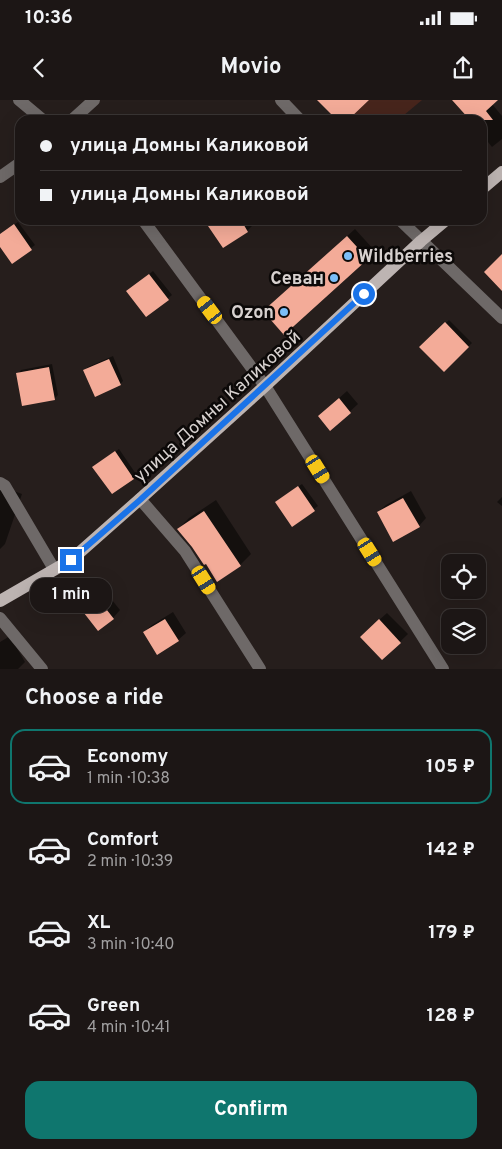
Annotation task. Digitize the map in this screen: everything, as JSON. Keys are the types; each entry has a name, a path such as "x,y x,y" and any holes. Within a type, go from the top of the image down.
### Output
{"main road":[{"path":"487,185 502,172"},
{"name":"улица Домны Каликовой","path":"0,601 71,560 140,500 440,225"}],"street":[{"path":"19,100 37,115"},
{"path":"78,115 94,100"},
{"path":"280,100 295,115"},
{"path":"0,177 15,166"},
{"path":"147,225 265,386 443,669"},
{"path":"405,225 502,318"},
{"path":"0,483 5,486 54,569"},
{"path":"140,500 185,551 260,669"},
{"path":"0,618 42,669"}],"shaded area":[{"path":"369,100 422,100 404,115 353,115"}],"building":[{"path":"317,100 369,100 353,115 332,115"},
{"path":"452,100 498,100 486,111 493,120 487,120 487,115 466,115"},
{"path":"14,224 32,250 12,264 0,247 0,234"},
{"path":"244,225 248,232 223,248 208,226"},
{"path":"347,236 368,259 284,335 263,311"},
{"path":"502,254 502,291 484,272"},
{"path":"149,274 169,300 146,317 126,291"},
{"path":"445,322 469,347 444,372 419,347"},
{"path":"109,359 121,385 95,397 83,370"},
{"path":"49,367 55,400 22,406 16,373"},
{"path":"339,398 351,413 330,431 318,416"},
{"path":"115,451 134,479 112,494 92,467"},
{"path":"298,486 315,511 292,527 275,502"},
{"path":"403,498 420,527 393,542 377,512"},
{"path":"204,511 241,566 217,582 206,564 204,565 177,529"},
{"path":"92,591 114,619 98,631 77,604"},
{"path":"165,619 179,641 157,655 143,632"},
{"path":"379,619 401,643 382,660 360,637"}],"place":[{"name":"Wildberries","path":"348,256"},
{"name":"Севан","path":"334,278"},
{"name":"Ozon","path":"284,312"}],"route":[{"path":"71,560 140,500 364,294"}]}
